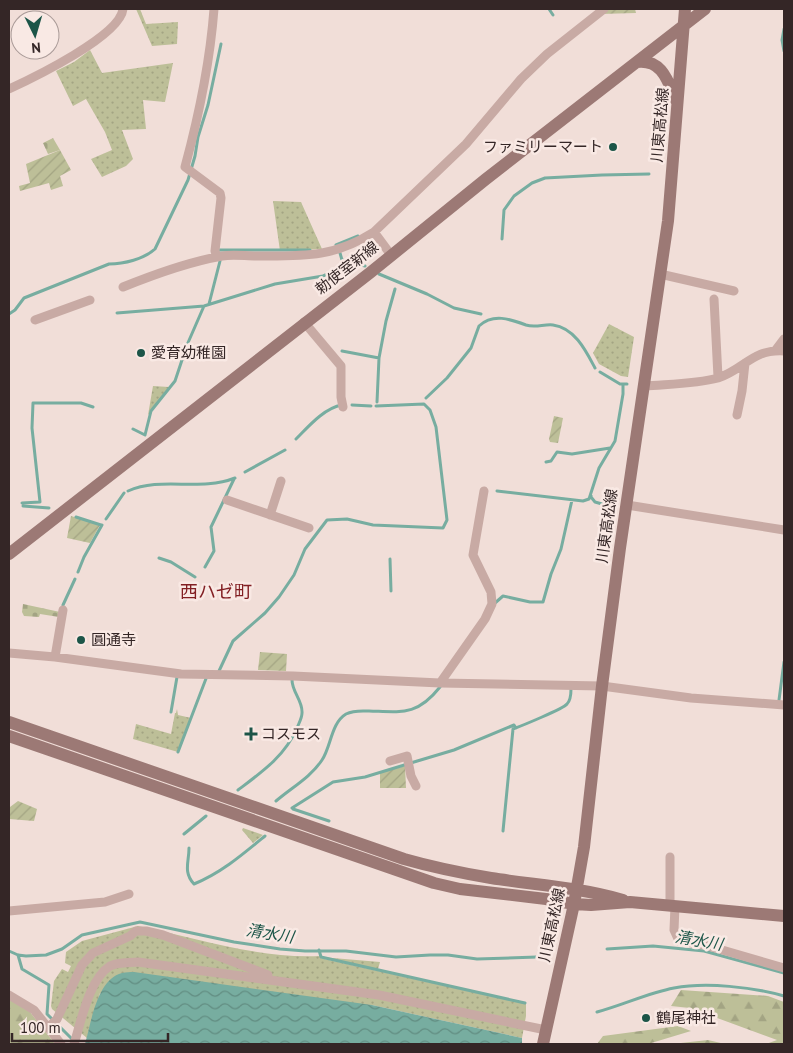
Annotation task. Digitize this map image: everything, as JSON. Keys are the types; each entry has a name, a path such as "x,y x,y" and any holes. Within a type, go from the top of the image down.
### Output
{"main road":[{"name":"川東高松線","path":"543,1044 574,904 584,847 602,686 668,222 685,9"},
{"name":"勅使室新線","path":"9,554 705,9"},
{"path":"637,62 656,65 664,74 678,103"},
{"path":"9,722 404,859 430,866 490,878 577,888 630,902 784,916"},
{"path":"9,736 434,883 488,893 574,904 591,905 630,902"}],"street":[{"path":"9,89 71,58 115,24 123,9"},
{"path":"214,9 206,74 186,166 220,193 215,251 217,257"},
{"path":"123,287 161,272 222,256 312,256 325,254 374,232 466,144 521,79 540,60 604,9"},
{"path":"374,232 391,255"},
{"path":"660,274 734,291"},
{"path":"714,298 718,378"},
{"path":"36,320 90,300"},
{"path":"304,322 341,366 341,397 343,407"},
{"path":"645,386 718,378 756,355 779,351 784,339"},
{"path":"737,415 745,363"},
{"path":"270,515 281,481"},
{"path":"267,488 278,491"},
{"path":"440,683 485,619 492,604 491,592 473,555 484,491"},
{"path":"227,500 309,528"},
{"path":"627,505 784,530"},
{"path":"291,522 294,512"},
{"path":"55,657 63,610"},
{"path":"9,653 55,657 181,674 293,676 440,683 602,686 691,698 784,705"},
{"path":"390,762 407,756 411,776 416,786"},
{"path":"670,857 674,930 679,941 705,945 784,968"},
{"path":"9,911 104,902 129,894"},
{"path":"52,1024 82,965 93,953 130,936 136,931 163,935 282,981"},
{"path":"74,1044 95,982 102,973 112,966 138,962 379,995 546,1030"},
{"path":"9,995 34,1010 52,1024 61,1044"}],"green space":[{"path":"136,9 140,9 146,24 178,22 177,44 152,46"},
{"path":"609,9 635,9 636,13 600,14"},
{"path":"90,50 102,73 173,63 165,102 143,100 146,129 122,130 133,159 126,166 102,177 91,159 112,150 105,132 86,99 73,106 56,71 74,62"},
{"path":"53,138 60,150 48,154 43,143"},
{"path":"60,150 71,170 60,176 63,186 51,190 49,183 20,191 19,186 30,183 26,164"},
{"path":"273,201 301,202 322,249 280,251"},
{"path":"609,324 634,337 628,377 621,376 599,364 593,353"},
{"path":"153,386 169,387 148,415"},
{"path":"554,416 563,418 558,443 550,442 549,439"},
{"path":"71,516 100,525 90,543 67,538"},
{"path":"23,604 60,612 59,617 40,614 39,617 24,616 22,612"},
{"path":"260,652 287,654 286,671 258,670"},
{"path":"177,709 178,715 191,718 178,752 133,739 136,724 171,734"},
{"path":"405,766 406,788 380,788 380,773"},
{"path":"18,801 37,809 34,821 9,819 10,807"},
{"path":"243,828 263,835 253,843 242,830"},
{"path":"138,926 251,951 297,956 320,956 320,958 526,1004 522,1038 372,1005 100,993 87,1038 52,1009 51,1006 54,981 62,969 68,972 71,966 65,963 66,952 82,941"},
{"path":"321,957 380,962 378,969"},
{"path":"681,990 768,996 784,1002 784,1044 766,1044 777,1040 690,1008 671,1006"},
{"path":"9,999 30,1012 55,1044 9,1044"},
{"path":"678,1026 691,1031 648,1044 597,1044 603,1036"},
{"path":"708,1040 725,1044 672,1044"}],"water":[{"path":"134,972 372,1005 522,1038 522,1043 526,1044 85,1044 96,1003 107,984 113,977 122,973"}],"waterway":[{"path":"549,9 553,15"},
{"path":"784,29 782,40 784,51"},
{"path":"9,314 15,310 24,298 109,264 140,258 155,249 188,180 208,105 221,44"},
{"path":"502,239 504,210 514,196 532,183 545,178 649,174"},
{"path":"336,245 358,236"},
{"path":"219,250 310,250"},
{"path":"340,253 342,260 365,266"},
{"path":"209,304 220,261"},
{"path":"117,313 204,306 275,284 323,276 349,265 350,262"},
{"path":"379,274 427,294 454,308 481,314"},
{"path":"377,402 379,358 386,321 395,289"},
{"path":"133,429 145,435 151,411 175,381 187,345 204,306"},
{"path":"426,398 447,378 471,348 479,326 496,318 508,319 529,326 553,325 561,327 574,335 579,341 595,368"},
{"path":"342,351 379,358"},
{"path":"600,372 620,384 627,384"},
{"path":"497,491 583,501 589,499 599,468 615,441 623,385"},
{"path":"22,503 40,502 32,428 33,403 81,403 93,407"},
{"path":"219,671 233,641 265,613 279,597 294,575 305,549 327,520 347,519 373,525 443,528 447,520 436,427 430,410 424,404 376,406"},
{"path":"296,439 323,414 342,405"},
{"path":"352,405 371,406"},
{"path":"546,462 551,461 557,452 572,454 610,448"},
{"path":"245,472 285,450"},
{"path":"128,491 154,485 208,484 235,478"},
{"path":"205,567 214,551 211,527 234,479"},
{"path":"106,519 124,493"},
{"path":"591,495 595,502 609,506"},
{"path":"495,603 503,596 530,602 543,602 561,549 572,500"},
{"path":"23,506 49,508"},
{"path":"76,517 101,525"},
{"path":"78,572 102,525"},
{"path":"159,558 171,562 195,577"},
{"path":"390,559 391,591"},
{"path":"63,605 75,579"},
{"path":"779,700 784,662"},
{"path":"178,752 207,676"},
{"path":"171,712 177,677"},
{"path":"238,790 264,770 279,755 297,728 302,717 302,709 292,680"},
{"path":"276,801 307,777 322,760 337,723 346,714 358,711 391,712 416,708 424,703 440,687"},
{"path":"503,831 513,729 567,704 571,695 571,689"},
{"path":"292,808 333,782 365,777 454,750 514,725 516,728"},
{"path":"293,809 329,821"},
{"path":"184,834 206,816"},
{"path":"189,848 187,867 194,884 204,880 240,857 265,836"},
{"name":"清水川","path":"9,951 26,956 46,955 62,949 82,935 140,922 234,942 280,949 346,951 396,957 430,955 448,955 477,959 537,957"},
{"name":"清水川","path":"607,949 653,946 704,951 784,973"},
{"path":"319,950 321,957 525,1003"},
{"path":"18,955 22,969 49,985 47,1014 73,1040"},
{"path":"597,1012 655,993 687,986 729,986 784,996"}],"place":[{"name":"ファミリーマート","path":"613,147"},
{"name":"愛育幼稚園","path":"141,353"},
{"name":"圓通寺","path":"81,640"},
{"name":"コスモス","path":"251,734"},
{"name":"鶴尾神社","path":"646,1018"}],"district":[{"name":"西ハゼ町","path":"216,592"}]}
